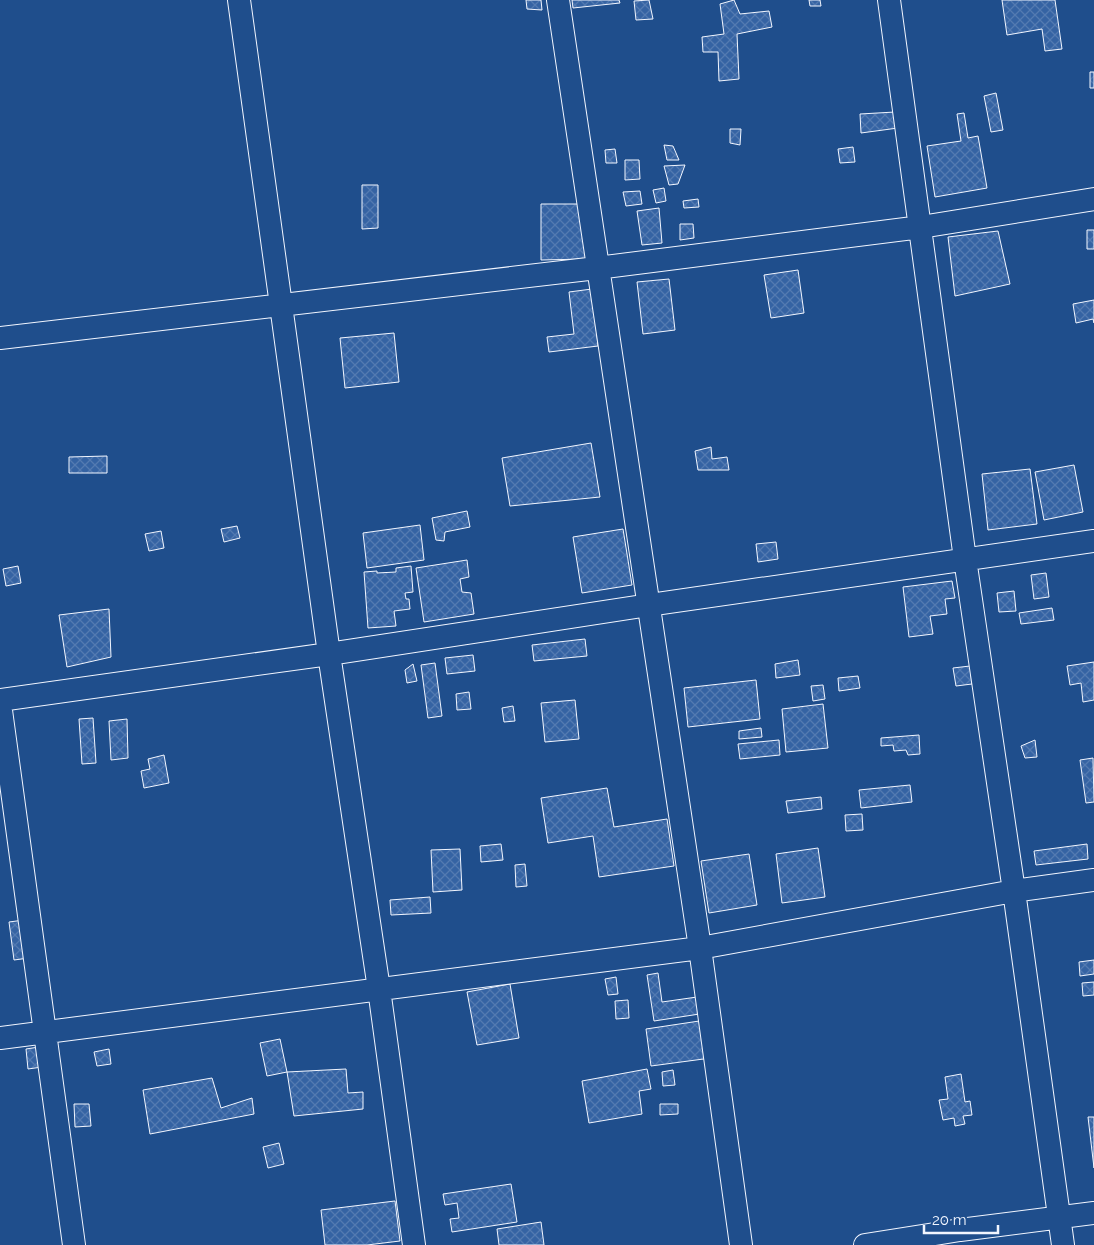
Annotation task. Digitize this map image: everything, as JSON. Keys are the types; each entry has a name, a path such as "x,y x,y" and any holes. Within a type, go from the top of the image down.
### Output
{"street":[{"path":"239,0 329,654 379,989 414,1245"},
{"path":"558,0 700,948 741,1245"},
{"path":"889,0 965,559 1014,891 1063,1245"},
{"path":"0,338 597,268 921,227 1094,199"},
{"path":"74,1245 0,702 649,605 1094,542"},
{"path":"0,1038 700,948 1014,891 1094,880"},
{"path":"865,1245 960,1230 1094,1214"}],"building":[{"path":"526,0 541,0 542,10 527,9"},
{"path":"572,0 619,0 620,3 573,8"},
{"path":"649,0 653,19 636,20 634,1"},
{"path":"734,0 740,14 769,11 772,27 737,34 739,79 719,81 718,52 703,52 702,37 724,34 720,4"},
{"path":"809,0 820,0 821,6 810,6"},
{"path":"1002,0 1055,0 1062,49 1045,51 1042,29 1007,35"},
{"path":"1090,72 1094,72 1094,88 1090,88"},
{"path":"996,93 1003,130 991,132 984,96"},
{"path":"895,112 898,128 861,133 860,114"},
{"path":"964,113 968,138 978,136 987,188 935,197 927,146 961,141 957,114"},
{"path":"730,129 741,129 740,145 730,143"},
{"path":"664,145 673,146 679,160 667,160"},
{"path":"853,147 855,162 840,163 838,149"},
{"path":"615,149 617,163 606,163 605,150"},
{"path":"625,160 639,160 640,179 625,180"},
{"path":"685,165 678,184 669,185 664,166"},
{"path":"362,185 378,185 378,228 362,229"},
{"path":"664,188 666,201 656,203 653,190"},
{"path":"640,191 642,204 626,206 623,192"},
{"path":"698,199 699,207 684,208 683,201"},
{"path":"541,204 585,204 586,259 541,260"},
{"path":"659,208 662,243 642,245 637,211"},
{"path":"680,224 693,224 694,238 680,240"},
{"path":"1087,230 1094,230 1094,249 1087,249"},
{"path":"998,231 1010,284 955,296 948,237"},
{"path":"798,270 804,313 771,318 764,275"},
{"path":"669,279 675,330 643,334 637,282"},
{"path":"592,289 598,346 549,352 547,337 574,334 569,292"},
{"path":"1094,300 1094,323 1093,319 1076,323 1073,304"},
{"path":"394,333 399,382 345,388 340,338"},
{"path":"591,443 600,497 510,506 502,458"},
{"path":"711,447 712,459 727,457 729,470 698,470 695,451"},
{"path":"107,456 107,473 69,473 69,457"},
{"path":"1074,465 1083,512 1044,520 1035,472"},
{"path":"1030,469 1037,524 988,530 982,474"},
{"path":"467,511 470,527 445,532 444,541 436,540 432,518"},
{"path":"420,525 424,560 367,568 363,533"},
{"path":"237,526 240,538 224,542 221,529"},
{"path":"623,529 632,585 582,593 573,537"},
{"path":"161,531 164,548 149,551 145,534"},
{"path":"776,542 778,559 758,562 756,544"},
{"path":"467,560 469,577 460,579 462,592 471,593 474,614 424,622 416,568"},
{"path":"18,566 21,583 6,586 3,569"},
{"path":"411,566 413,592 405,593 406,599 409,599 410,609 394,611 396,626 368,628 364,572 396,572 396,568"},
{"path":"1046,573 1049,597 1034,599 1031,575"},
{"path":"952,581 955,598 945,599 947,614 930,616 933,634 909,637 903,587"},
{"path":"1014,591 1016,611 999,612 997,593"},
{"path":"1052,608 1054,620 1021,624 1019,613"},
{"path":"109,609 111,657 67,667 59,615"},
{"path":"585,639 587,656 534,661 532,645"},
{"path":"473,655 475,671 447,674 445,658"},
{"path":"798,660 800,675 776,678 775,664"},
{"path":"1094,662 1094,700 1083,702 1081,683 1070,685 1067,666"},
{"path":"435,663 442,716 428,718 421,665"},
{"path":"413,664 417,681 407,683 405,670"},
{"path":"970,666 972,684 956,686 953,668"},
{"path":"858,676 860,688 839,691 838,678"},
{"path":"756,680 760,719 688,727 684,688"},
{"path":"823,685 825,699 813,701 811,686"},
{"path":"469,692 471,709 457,710 456,694"},
{"path":"575,700 579,739 545,742 541,703"},
{"path":"823,704 828,748 786,752 782,709"},
{"path":"513,706 515,721 504,722 502,708"},
{"path":"93,718 96,763 82,764 79,719"},
{"path":"127,719 128,758 111,760 109,721"},
{"path":"761,728 762,737 739,739 739,731"},
{"path":"919,735 920,754 908,755 906,750 894,751 893,745 881,746 881,738"},
{"path":"779,740 780,755 740,759 738,744"},
{"path":"1035,740 1037,757 1025,758 1021,746"},
{"path":"164,755 169,783 144,788 141,771 150,769 148,759"},
{"path":"1093,758 1094,802 1086,803 1080,760"},
{"path":"910,785 912,802 861,808 859,790"},
{"path":"607,788 614,827 667,819 674,866 599,877 593,836 548,843 541,798"},
{"path":"821,797 822,809 788,813 786,801"},
{"path":"862,814 863,830 846,831 845,815"},
{"path":"501,844 503,860 481,862 480,846"},
{"path":"1087,844 1088,859 1036,865 1034,851"},
{"path":"818,848 825,897 782,903 776,854"},
{"path":"460,849 462,890 433,892 431,850"},
{"path":"749,854 757,905 709,913 701,861"},
{"path":"525,864 527,886 516,887 515,865"},
{"path":"430,897 431,913 391,915 390,900"},
{"path":"24,920 29,958 14,960 9,922"},
{"path":"1094,960 1094,974 1080,976 1079,962"},
{"path":"658,973 662,1002 704,996 706,1013 654,1021 647,975"},
{"path":"616,977 618,994 608,995 605,979"},
{"path":"1094,982 1094,995 1083,996 1082,983"},
{"path":"510,984 519,1038 477,1045 467,992"},
{"path":"628,1000 629,1018 616,1019 615,1001"},
{"path":"706,1020 711,1058 651,1066 646,1029"},
{"path":"280,1039 287,1072 267,1076 260,1043"},
{"path":"39,1047 42,1067 28,1069 26,1049"},
{"path":"109,1049 111,1064 97,1066 94,1052"},
{"path":"346,1069 348,1093 363,1092 363,1109 294,1116 287,1072"},
{"path":"647,1069 651,1089 639,1091 642,1114 589,1123 582,1081"},
{"path":"673,1070 675,1085 663,1086 662,1072"},
{"path":"961,1074 965,1102 970,1101 972,1115 963,1116 965,1124 955,1126 954,1118 943,1120 939,1100 948,1099 945,1077"},
{"path":"212,1078 221,1108 252,1098 254,1114 150,1134 143,1090"},
{"path":"74,1104 89,1104 91,1126 75,1127"},
{"path":"660,1104 678,1104 678,1114 660,1115"},
{"path":"1088,1117 1094,1117 1094,1168"},
{"path":"279,1143 284,1164 268,1168 263,1147"},
{"path":"511,1184 517,1222 452,1232 450,1219 459,1218 457,1203 445,1205 443,1194"},
{"path":"395,1201 400,1241 367,1245 325,1245 321,1210"},
{"path":"541,1222 544,1245 499,1245 497,1229"}]}
